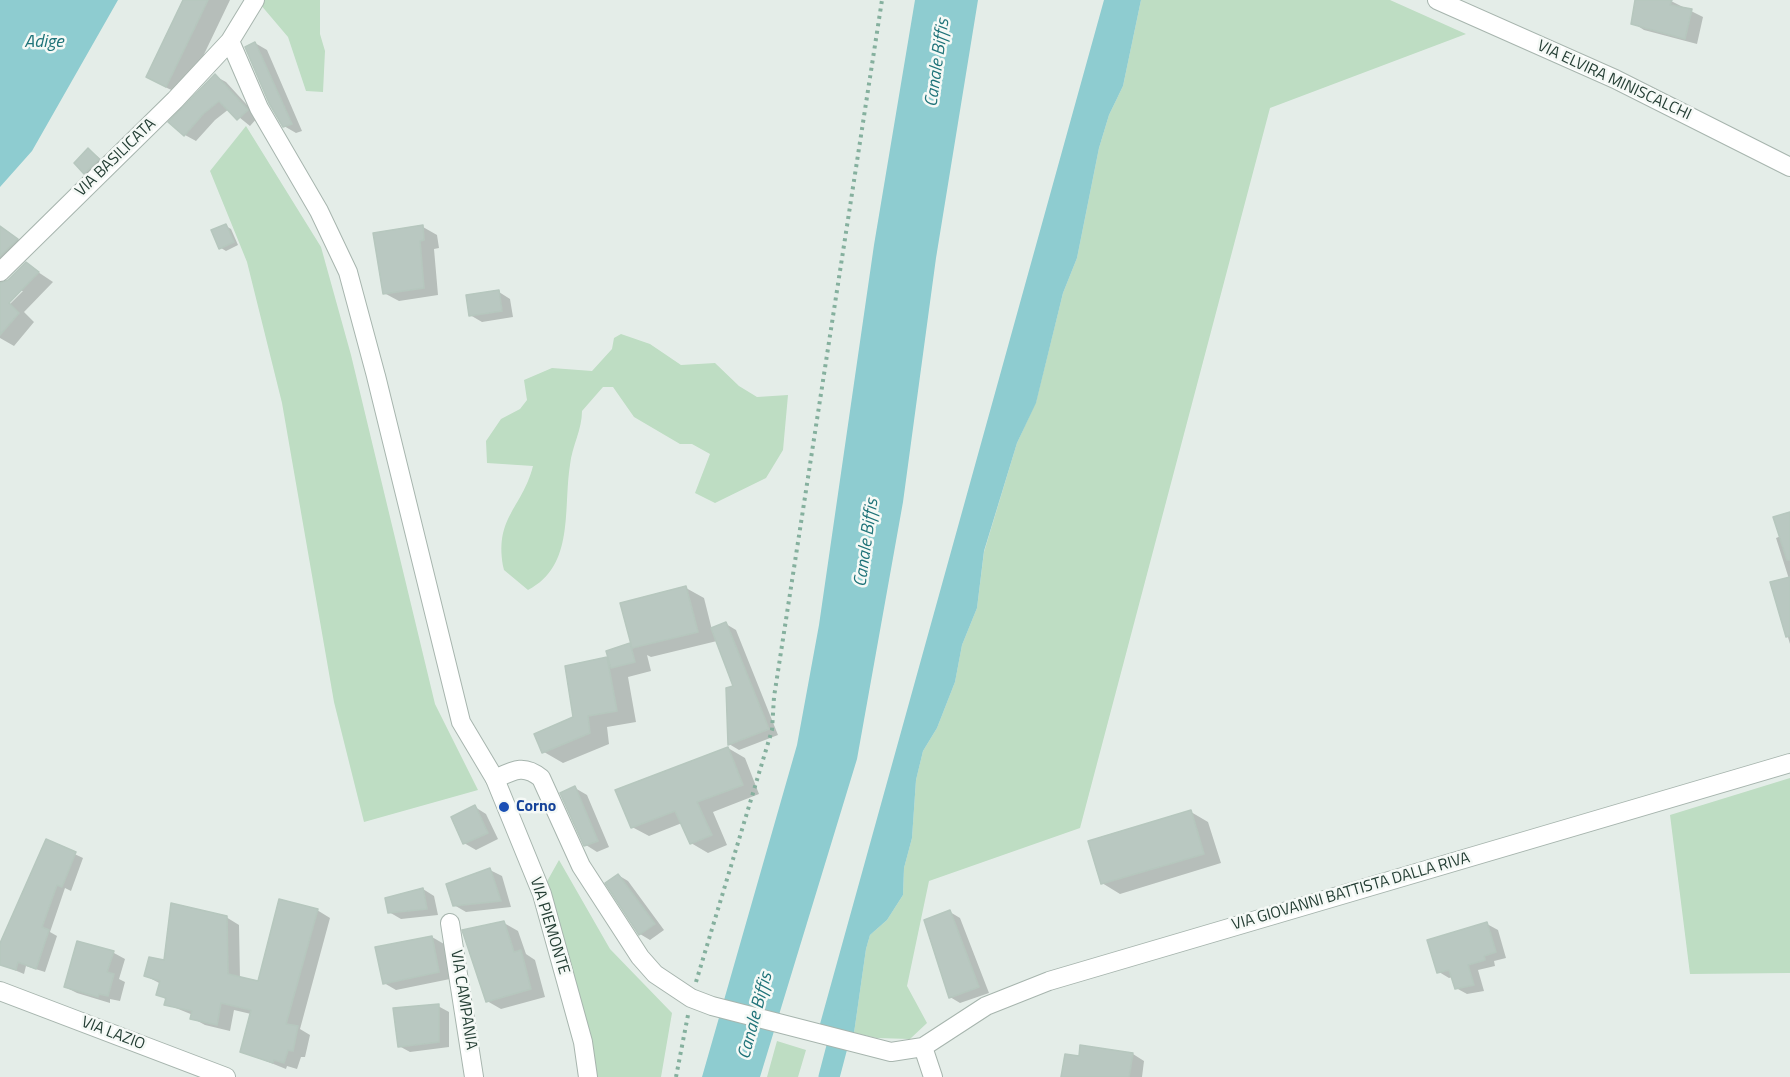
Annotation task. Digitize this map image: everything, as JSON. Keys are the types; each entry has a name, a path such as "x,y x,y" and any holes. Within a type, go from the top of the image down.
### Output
{"street":[{"name":"VIA BASILICATA","path":"0,272 154,122 230,41 255,0"},
{"name":"VIA ELVIRA MINISCALCHI","path":"1437,0 1615,79 1790,166"},
{"name":"VIA PIEMONTE","path":"230,41 259,108 319,211 348,272 376,376 460,722 495,779 542,894 583,1042 588,1077"},
{"name":"VIA GIOVANNI BATTISTA DALLA RIVA","path":"495,779 519,768 531,770 541,778 581,866 640,957 669,985 691,998 712,1006 891,1052 923,1047 986,1006 1050,981 1790,763"},
{"name":"VIA CAMPANIA","path":"450,922 474,1077"},
{"name":"VIA LAZIO","path":"0,991 226,1077"},
{"path":"923,1047 933,1077"}],"path":[{"path":"676,1077 691,998 772,730 774,697 882,0"}],"green space":[{"path":"263,0 320,0 320,34 325,51 323,92 306,91 288,37 260,4"},
{"path":"1141,0 1390,0 1466,34 1270,108 1080,828 929,881 907,986 927,1023 910,1039 877,1038 854,1033 866,949 870,935 887,920 903,895 904,868 912,838 916,780 923,751 937,728 955,682 962,645 977,608 984,552 1017,443 1036,402 1063,293 1077,258 1099,148 1109,115 1123,86"},
{"path":"246,126 321,247 351,355 435,704 478,790 364,822 334,702 282,403 247,262 210,171"},
{"path":"621,334 650,344 681,365 715,363 739,386 757,397 788,395 783,450 766,478 715,503 695,493 710,454 692,444 680,444 634,417 613,387 603,387 582,411 571,458 566,518 560,552 553,567 543,580 528,590 504,570 502,538 505,526 528,481 533,466 487,463 486,441 501,419 520,409 527,400 524,380 552,368 592,371 612,349 614,338"},
{"path":"1790,778 1790,973 1690,974 1670,815"},
{"path":"559,860 610,949 672,1013 661,1077 594,1077 545,885"},
{"path":"777,1041 806,1050 798,1077 767,1077"}],"water":[{"name":"Adige","path":"0,0 118,0 32,151 0,187"},
{"name":"Canale Biffis","path":"915,0 978,0 936,258 903,502 857,759 760,1077 702,1077 797,745 819,625 874,245"},
{"path":"1104,0 1141,0 1123,86 1109,115 1099,148 1077,258 1063,293 1036,403 1017,443 984,551 977,608 962,645 955,682 937,728 923,751 916,780 912,838 904,868 903,895 887,920 870,935 866,949 854,1033 820,1024"}],"building":[{"path":"183,0 208,0 166,87 146,77"},
{"path":"1635,0 1672,0 1670,5 1692,9 1685,39 1631,24"},
{"path":"255,42 292,124 283,127 269,103 245,47"},
{"path":"215,74 248,110 237,120 219,101 203,114 184,136 168,122"},
{"path":"88,148 99,159 84,174 74,163"},
{"path":"226,224 234,242 219,249 211,230"},
{"path":"423,225 424,240 420,241 424,288 383,294 373,233"},
{"path":"0,226 18,239 0,256"},
{"path":"26,262 39,272 9,303 19,313 0,335 0,283 8,280"},
{"path":"499,290 502,311 469,316 466,295"},
{"path":"1790,512 1790,560 1787,560 1773,517"},
{"path":"1790,577 1790,636 1786,637 1770,582"},
{"path":"686,586 698,632 632,648 620,603"},
{"path":"726,622 769,729 728,745 726,688 733,686 711,628"},
{"path":"630,643 635,662 611,668 606,651"},
{"path":"607,657 617,711 588,716 590,733 542,753 534,734 573,717 565,666"},
{"path":"728,747 743,785 697,802 712,835 690,844 675,811 631,828 615,790"},
{"path":"575,786 598,841 584,846 560,793"},
{"path":"475,805 488,833 463,844 451,817"},
{"path":"1191,810 1204,854 1101,884 1088,841"},
{"path":"46,839 76,852 62,887 57,885 42,927 49,930 36,969 18,962 16,970 0,965 0,943"},
{"path":"490,868 501,901 453,906 446,884"},
{"path":"618,874 655,924 639,935 605,883"},
{"path":"423,888 427,909 388,913 385,898"},
{"path":"279,899 318,909 286,1024 298,1026 293,1051 288,1050 284,1063 274,1060 273,1063 240,1052 251,1010 221,1003 217,1025 190,1019 192,1011 164,1005 166,998 156,995 160,981 144,976 149,957 164,960 171,903 227,916 228,974 258,981"},
{"path":"950,910 979,987 949,998 924,920"},
{"path":"504,921 514,952 521,950 531,989 486,1002 462,930"},
{"path":"1487,922 1496,952 1484,956 1485,960 1468,965 1474,985 1455,989 1449,970 1437,973 1427,940"},
{"path":"432,936 439,972 383,984 375,947"},
{"path":"77,941 114,951 107,972 114,974 108,996 99,994 98,997 64,987"},
{"path":"439,1004 439,1042 398,1047 393,1008"},
{"path":"1080,1045 1133,1053 1129,1077 1061,1077 1065,1054 1079,1056"}],"waterway":[{"path":"829,1077 844,1020"}],"place":[{"name":"Corno","path":"504,807"}]}
